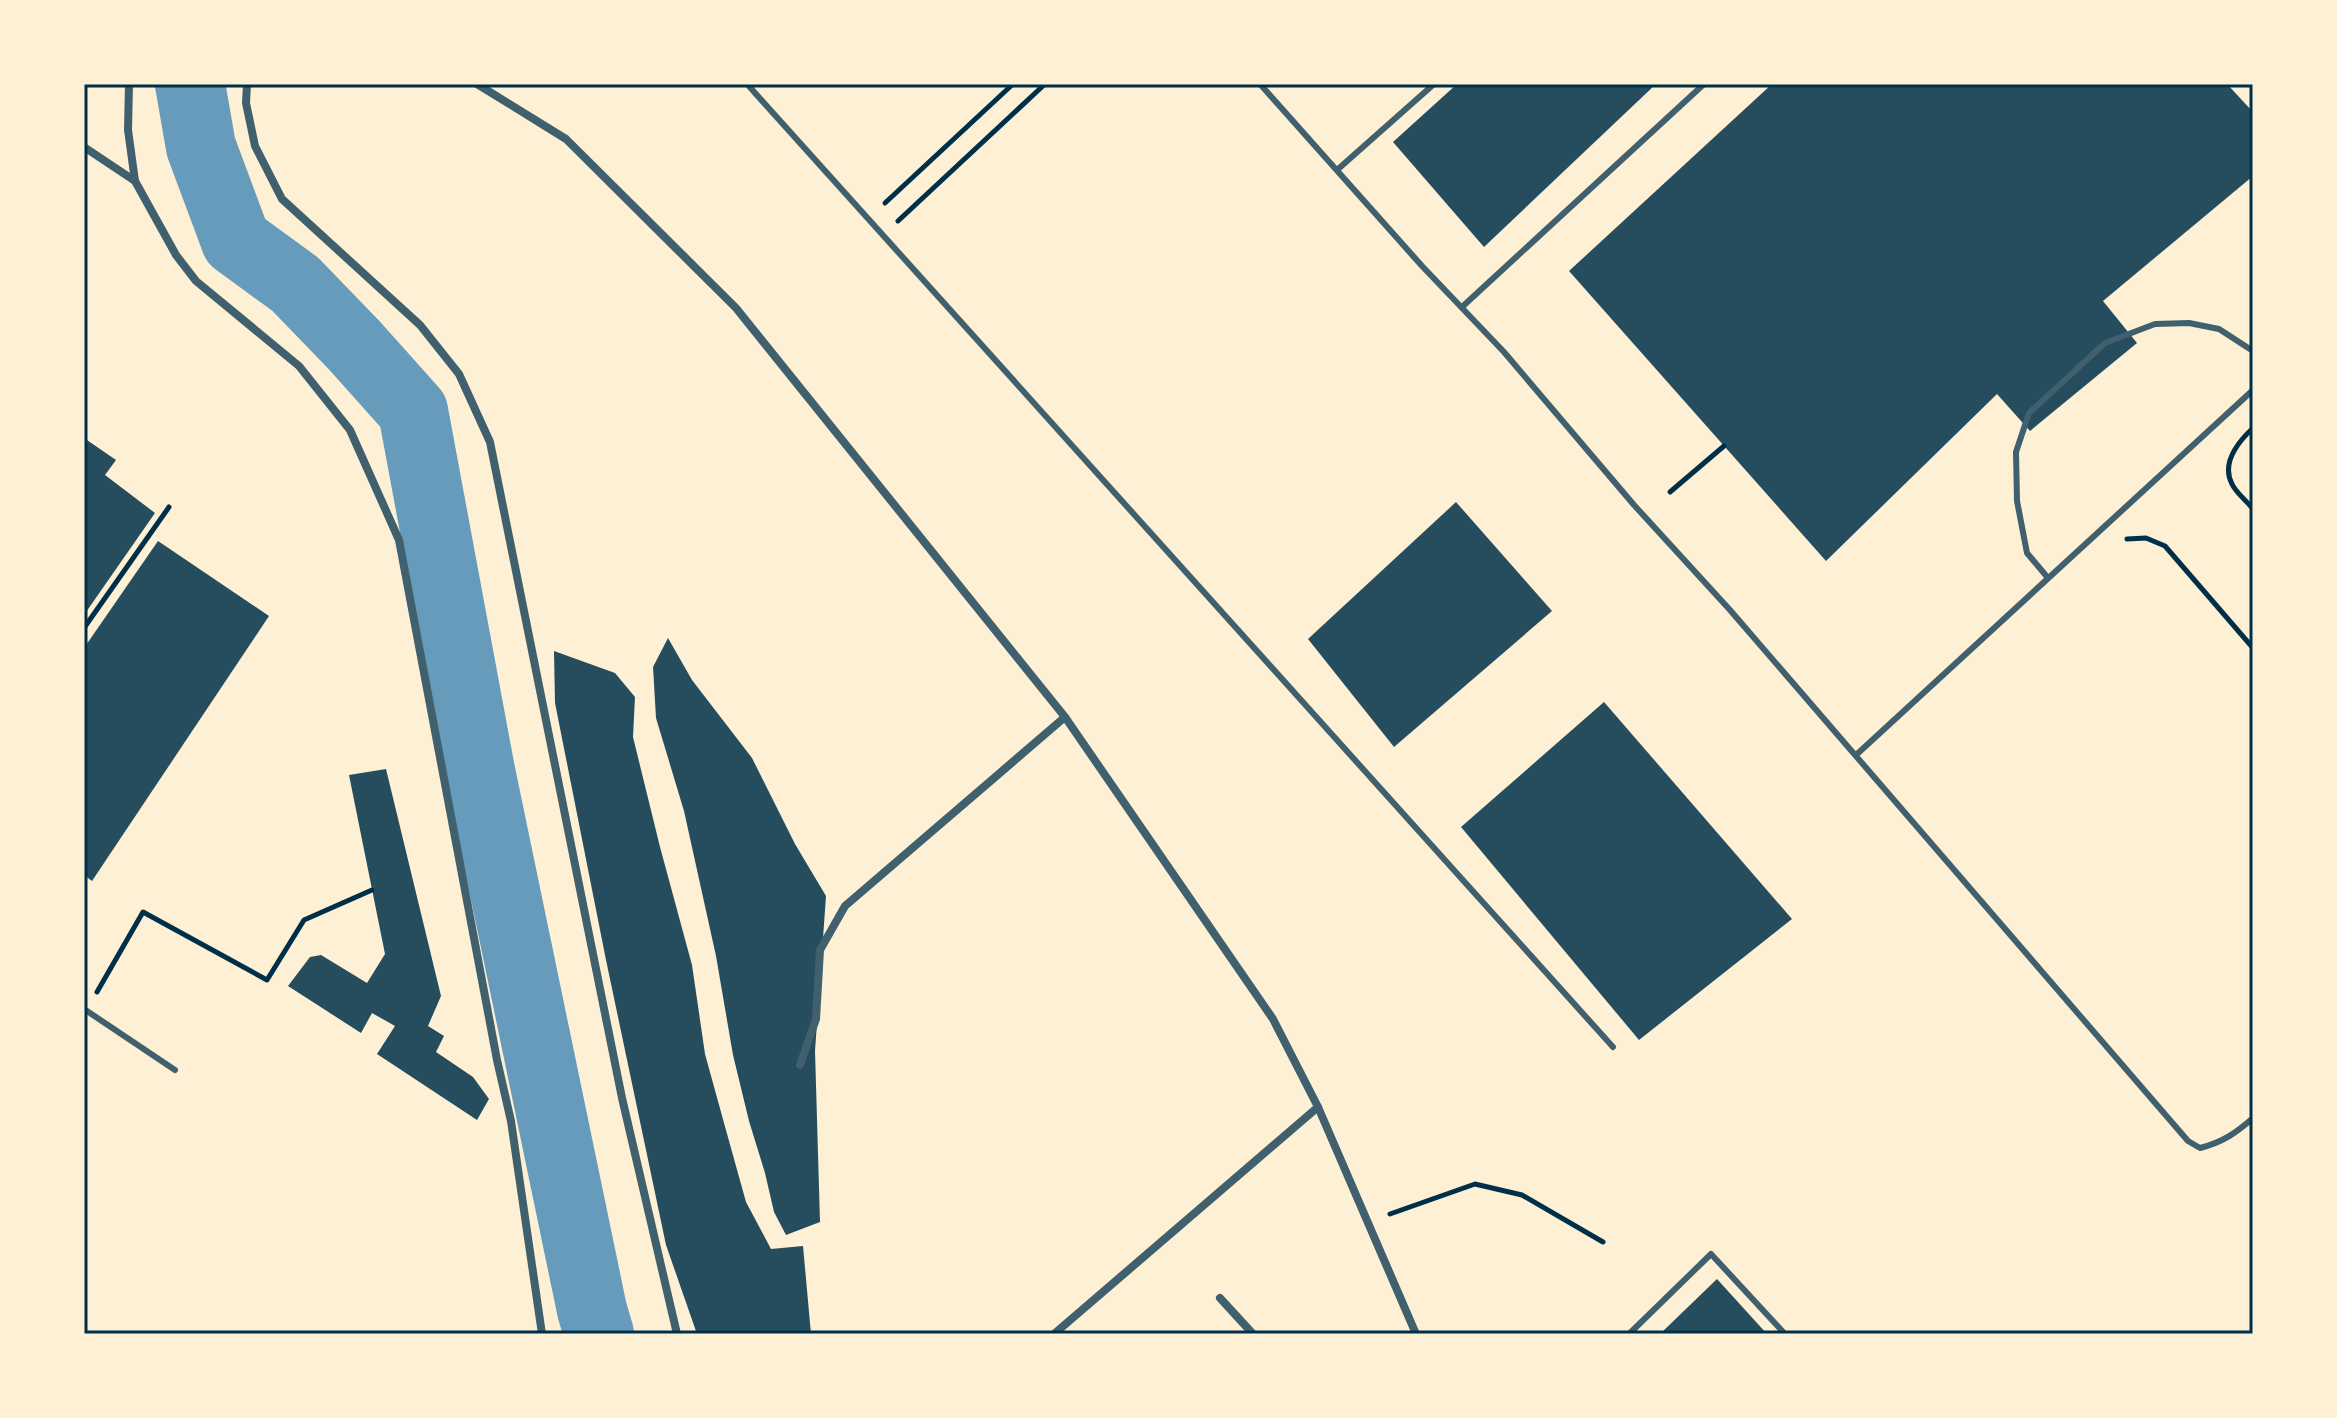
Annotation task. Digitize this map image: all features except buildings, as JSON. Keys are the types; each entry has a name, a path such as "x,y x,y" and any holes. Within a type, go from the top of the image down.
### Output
{"street":[{"path":"129,84 128,130 135,181 176,255 196,281 299,366 350,430 399,540 511,1121 542,1334"},
{"path":"247,84 246,103 255,146 282,199 420,325 459,374 490,442 622,1098 677,1334"},
{"path":"477,84 566,139 736,308 1065,717 1273,1019 1318,1107 1416,1334"},
{"path":"84,147 135,181"},
{"path":"800,1065 816,1019 820,950 845,906 1065,717"},
{"path":"1054,1334 1318,1107"},
{"path":"1220,1298 1253,1334"}],"lane":[{"path":"747,84 1613,1047"},
{"path":"1260,84 1462,307 1856,755 2179,1132 2200,1148 2230,1138 2253,1118"},
{"path":"1337,170 1434,84"},
{"path":"1462,307 1704,84"},
{"path":"2048,578 2027,553 2017,501 2016,452 2029,413 2105,343 2155,324 2189,323 2219,329 2253,351"},
{"path":"1856,755 2253,390"},
{"path":"85,1010 175,1070"},
{"path":"1629,1334 1711,1254 1785,1334"}],"path":[{"path":"867,218 1013,84"},
{"path":"882,235 1045,84"},
{"path":"2253,428 2240,440 2229,461 2231,483 2253,509"},
{"path":"1670,492 1724,446"},
{"path":"84,628 169,507"},
{"path":"2117,549 2128,538 2146,538 2165,546 2253,648"},
{"path":"85,1010 143,912 267,980 304,920 372,890"},
{"path":"1367,1222 1475,1184 1522,1195 1603,1242"}],"waterway":[{"path":"190,84 201,147 236,241 295,284 413,411 480,771 599,1334"}]}
